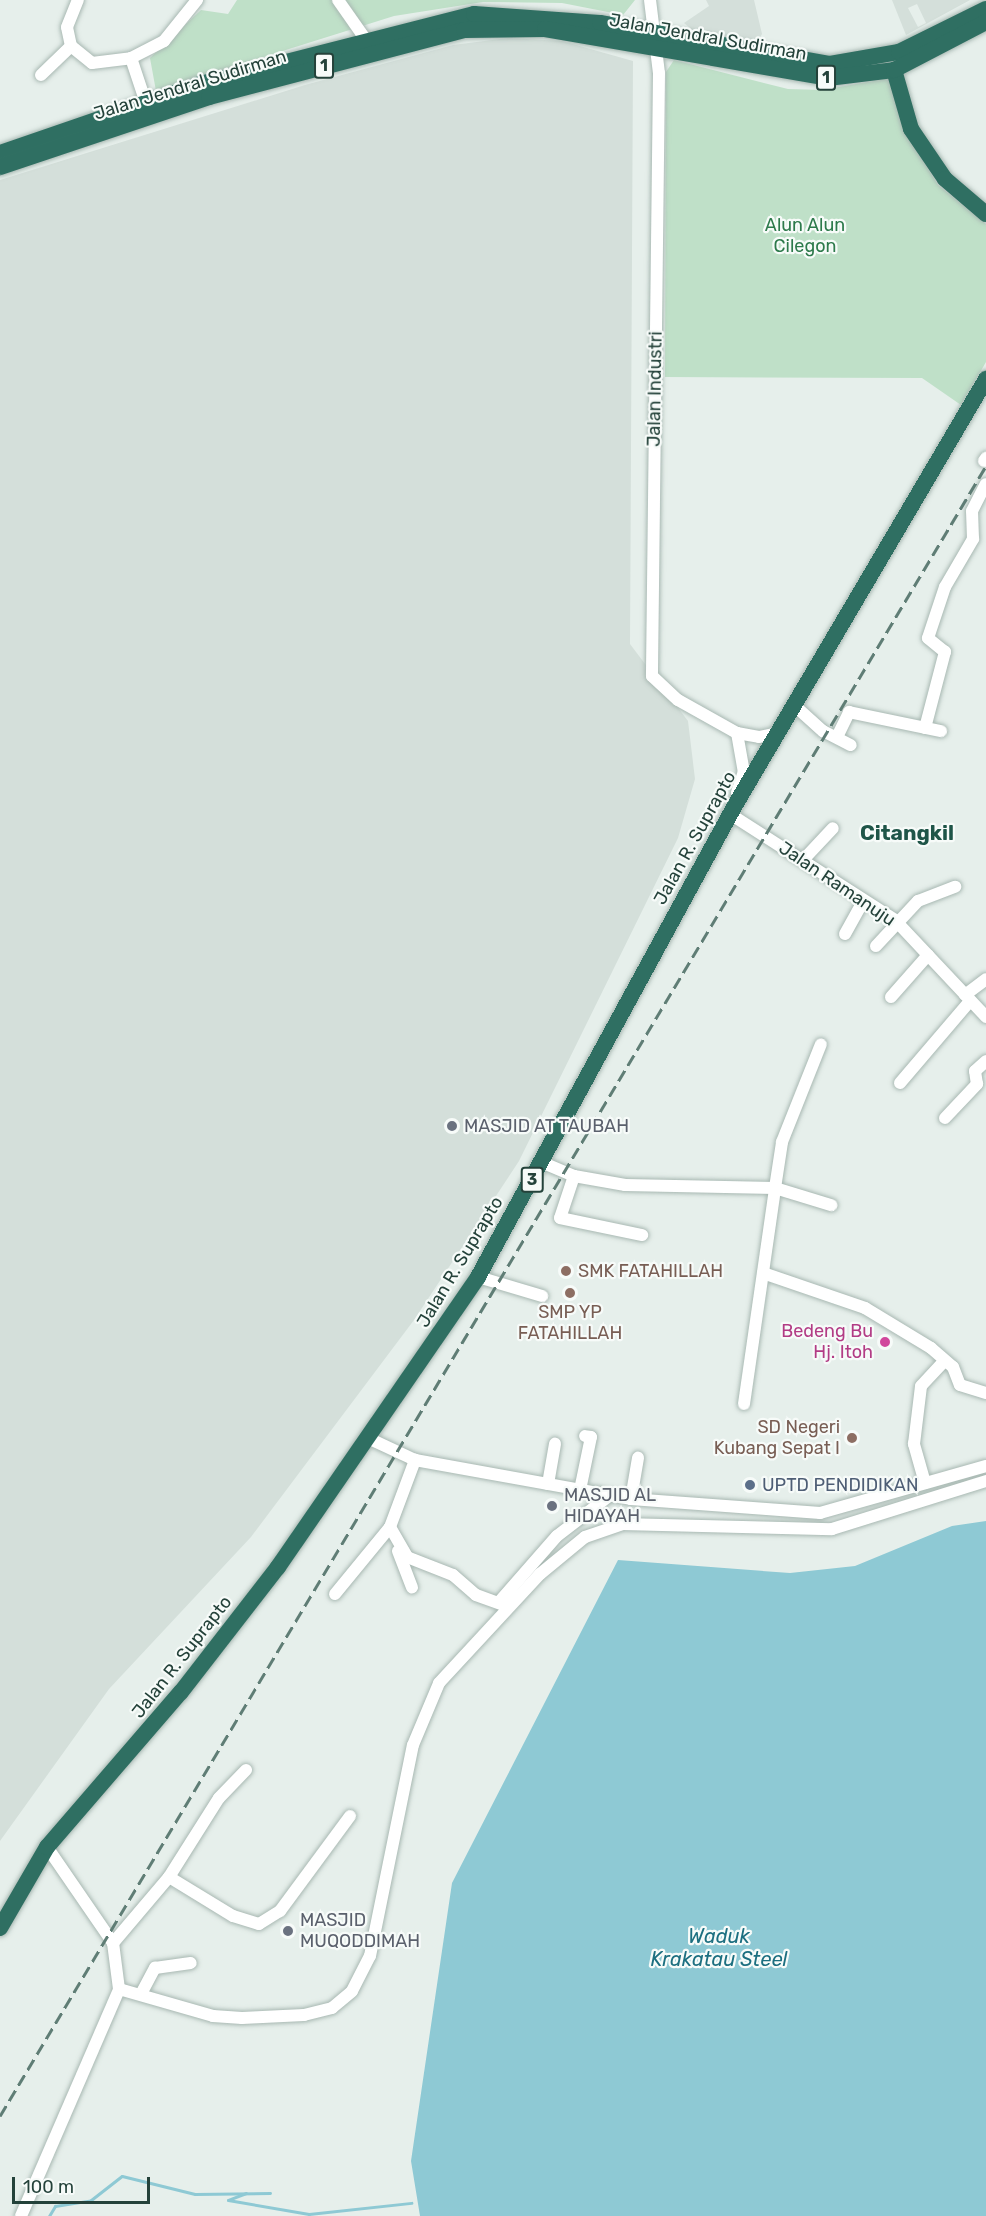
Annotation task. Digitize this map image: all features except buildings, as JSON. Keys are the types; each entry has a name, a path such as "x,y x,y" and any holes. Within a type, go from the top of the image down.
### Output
{"highway":[{"name":"Jalan Jendral Sudirman","path":"0,153 146,103 366,40 474,14 505,13 794,62 847,64 899,52 986,9"},
{"name":"Jalan Jendral Sudirman","path":"0,167 209,97 464,30 545,29 655,40 828,78 894,70 986,22"},
{"path":"894,70 911,129 945,179 986,214"},
{"name":"Jalan R. Suprapto","path":"0,1928 47,1847 182,1692 370,1439 478,1278 732,811 986,379"}],"street":[{"path":"78,0 67,27 71,46 92,63 131,58 164,41 197,0"},
{"path":"338,0 366,40"},
{"name":"Jalan Industri","path":"650,0 655,40 652,676 678,700 737,733 759,737 778,733"},
{"path":"41,75 71,46"},
{"path":"131,58 146,103"},
{"path":"925,728 945,652 928,638 945,587 973,539 972,512 986,484"},
{"path":"795,706 851,745"},
{"path":"837,737 849,712 941,732"},
{"path":"732,811 744,771 737,733"},
{"name":"Jalan Ramanuju","path":"732,811 863,901 895,920 984,1012"},
{"path":"804,859 832,828"},
{"path":"876,946 895,920 918,901 955,887"},
{"path":"844,934 863,901"},
{"path":"891,997 928,956"},
{"path":"900,1083 986,979"},
{"path":"744,1404 782,1142 821,1044"},
{"path":"945,1118 977,1084 975,1071 986,1061"},
{"path":"542,1162 574,1176 626,1185 775,1188 831,1205"},
{"path":"574,1176 560,1218 642,1235"},
{"path":"763,1273 865,1308 931,1348 943,1362 953,1366 960,1385 986,1393"},
{"path":"478,1278 542,1296"},
{"path":"925,1483 914,1444 921,1386 943,1362"},
{"path":"580,1490 591,1437 585,1436"},
{"path":"370,1439 415,1460 609,1496 820,1513 986,1466"},
{"path":"548,1484 555,1444"},
{"path":"631,1499 639,1458"},
{"path":"335,1594 390,1527 415,1460"},
{"path":"503,1605 585,1537 610,1527 832,1529 986,1481"},
{"path":"119,1989 213,2016 277,2019 332,2008 352,1991 370,1956 413,1745 439,1683 557,1536 609,1496"},
{"path":"390,1527 412,1587"},
{"path":"396,1547 453,1575 476,1595 503,1605"},
{"path":"113,1944 169,1877 219,1798 246,1770"},
{"path":"169,1877 233,1916 259,1924 280,1911 350,1816"},
{"path":"21,2216 119,1989 113,1944 47,1847"},
{"path":"141,1994 155,1968 190,1963"}],"shaded area":[{"path":"706,0 754,0 762,34 756,45 696,33 684,23 709,6"},
{"path":"892,0 970,0 906,35","holes":["917,4 926,23 918,27 908,8"]},
{"path":"508,38 562,41 633,61 630,644 688,721 695,779 678,838 519,1161 414,1320 251,1537 109,1689 0,1841 0,180 305,85 453,45"}],"green space":[{"path":"237,0 635,0 623,15 562,3 483,2 394,16 156,91 150,58 201,10 228,14"},
{"name":"Alun Alun Cilegon","path":"674,60 788,89 822,90 890,78 904,130 938,185 986,224 986,362 961,405 922,378 665,377 666,72"}],"water":[{"name":"Waduk Krakatau Steel","path":"986,1521 986,2216 420,2216 411,2161 452,1883 618,1560 790,1573 855,1566 952,1526"}],"waterway":[{"path":"49,2216 55,2206 91,2200 122,2176 195,2194 270,2193"},
{"path":"246,2193 228,2200 309,2214 411,2203"}],"railway":[{"path":"0,2116 986,466"}],"place":[{"name":"MASJID AT TAUBAH","path":"452,1126"},
{"name":"SMK FATAHILLAH","path":"566,1271"},
{"name":"SMP YP FATAHILLAH","path":"570,1293"},
{"name":"Bedeng Bu Hj. Itoh","path":"885,1342"},
{"name":"SD Negeri Kubang Sepat I","path":"852,1438"},
{"name":"UPTD PENDIDIKAN","path":"750,1485"},
{"name":"MASJID AL HIDAYAH","path":"552,1506"},
{"name":"MASJID MUQODDIMAH","path":"288,1931"}],"district":[{"name":"Citangkil","path":"907,833"}]}
